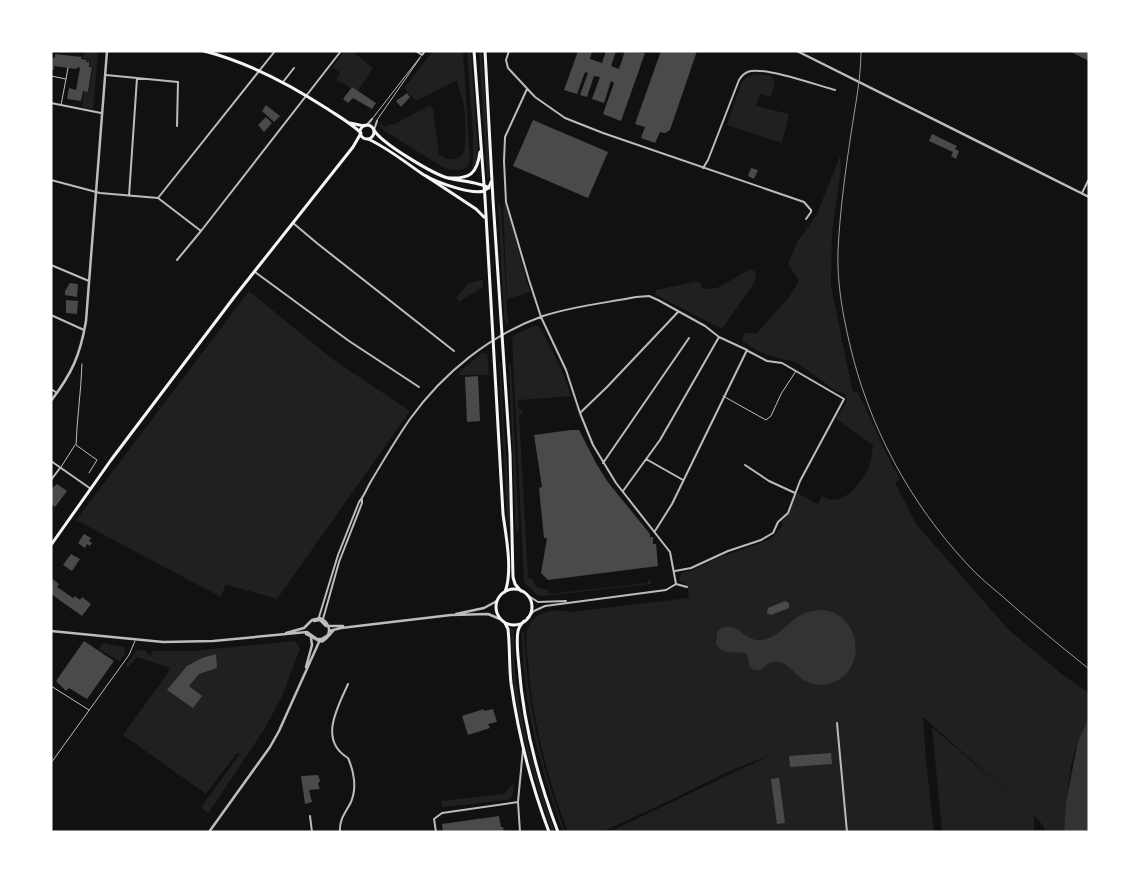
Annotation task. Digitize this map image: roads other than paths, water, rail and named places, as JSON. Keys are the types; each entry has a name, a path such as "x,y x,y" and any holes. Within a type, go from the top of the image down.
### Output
{"main road":[{"path":"474,51 508,576 505,592 497,601 496,608 508,632 511,681 523,746 549,832"},
{"path":"485,51 510,461 513,577 515,584 526,595 531,606 526,620 520,626 518,634 520,680 524,708 541,780 558,832"},
{"path":"207,52 258,72 307,96 345,121 366,139 481,212 486,223"},
{"path":"345,121 356,125 371,126 380,137 416,162 449,178 484,184 489,187 493,196"},
{"path":"51,544 117,452 254,271 353,147 362,129 366,126"},
{"path":"353,147 373,137 374,130"},
{"path":"449,178 461,179 474,172 479,162 481,142"},
{"path":"426,176 461,189 484,191 489,187 492,179"},
{"path":"505,592 512,590 521,591"},
{"path":"505,623 515,625 526,620"}],"street":[{"path":"51,400 63,386 74,366 84,330 107,51"},
{"path":"158,198 275,51"},
{"path":"177,260 341,51"},
{"path":"416,51 422,55 425,51"},
{"path":"509,51 506,60 508,68 535,97 565,118 603,133 804,202 811,210 806,219"},
{"path":"797,51 1089,197"},
{"path":"283,83 294,68"},
{"path":"703,168 708,160 739,80 744,74 752,71 766,72 835,90"},
{"path":"106,75 178,82 177,126"},
{"path":"129,196 137,78"},
{"path":"527,89 506,137 504,161 506,198 541,317 566,370 589,438 603,463 670,552 676,584"},
{"path":"51,103 101,113"},
{"path":"366,126 372,119"},
{"path":"374,130 377,121"},
{"path":"1082,194 1089,179"},
{"path":"51,180 96,192 158,198 201,231"},
{"path":"293,223 454,351"},
{"path":"51,265 89,281"},
{"path":"254,271 349,341 419,388"},
{"path":"277,635 300,630 321,618 339,562 369,484 411,418 434,391 467,358 502,335 541,317 636,296 649,296 705,326 719,337 767,361 782,363 844,399 794,493 788,513 778,522 773,533 691,568 675,571"},
{"path":"580,413 678,312"},
{"path":"51,314 84,330"},
{"path":"623,491 660,440 719,337"},
{"path":"603,463 689,338"},
{"path":"655,531 672,504 747,350"},
{"path":"51,389 57,393"},
{"path":"646,459 683,480"},
{"path":"51,461 91,488"},
{"path":"745,465 769,482 794,493"},
{"path":"51,480 60,468"},
{"path":"526,620 534,611 541,607 571,601 666,590 676,584 687,587"},
{"path":"526,595 538,602 571,601"},
{"path":"451,615 484,608 497,601"},
{"path":"314,621 320,620 328,625 360,625 451,615 488,614 500,618"},
{"path":"210,832 275,739 320,641 327,638 330,632 328,625 321,618"},
{"path":"304,675 311,645 308,626 312,620 321,618"},
{"path":"330,632 360,625"},
{"path":"51,631 135,640 194,642 277,635 309,635 320,641"},
{"path":"340,832 341,820 353,795 354,776 348,758 341,754 335,744 332,728 335,715 348,684"},
{"path":"837,723 847,832"},
{"path":"520,832 518,802 523,746"},
{"path":"436,832 434,818 439,814 518,802"},
{"path":"310,816 312,832"}],"lane":[{"path":"372,119 422,55"},
{"path":"377,121 422,55"},
{"path":"61,105 68,68"},
{"path":"51,76 66,79"},
{"path":"60,468 76,445 82,364"},
{"path":"723,396 766,420 771,416 781,394 796,370"},
{"path":"76,445 97,460 89,474"},
{"path":"51,763 129,655 135,640"},
{"path":"51,686 89,710"}],"railway":[{"path":"861,51 859,82 843,192 838,274 846,330 867,403 879,432 909,489 947,541 984,581 1089,669"}]}
